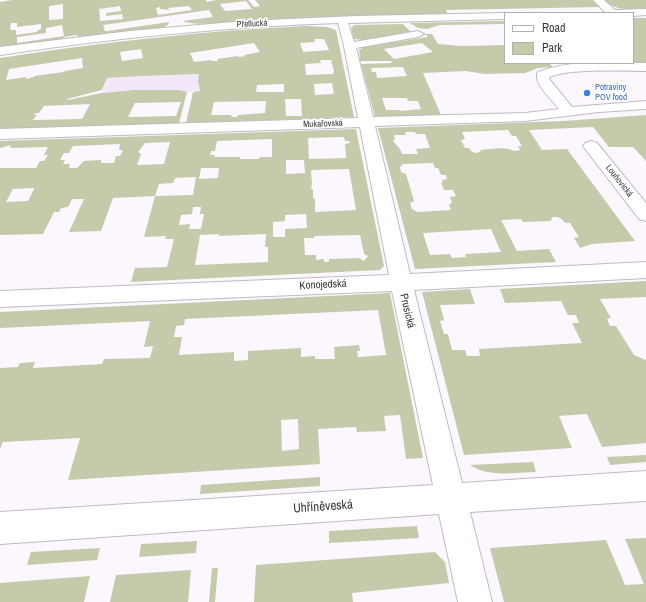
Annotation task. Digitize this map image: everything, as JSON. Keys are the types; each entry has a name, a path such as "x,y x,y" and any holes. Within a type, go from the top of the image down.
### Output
{"street":[{"path":"598,0 611,12"},
{"path":"634,12 646,12"},
{"name":"Přetlucká","path":"0,51 172,30 342,20 504,16"},
{"name":"Prusická","path":"342,20 350,46 400,282 474,602"},
{"path":"350,46 418,34"},
{"path":"569,112 543,81 543,75 546,73 564,70 646,67"},
{"name":"Mukařovská","path":"0,134 525,117 646,105"},
{"name":"Louňovická","path":"591,146 646,215"},
{"name":"Konojedská","path":"0,299 646,270"},
{"name":"Uhříněveská","path":"0,528 646,486"}],"shaded area":[{"path":"200,74 198,81 200,91 134,90 102,93 107,78"}],"green space":[{"path":"12,0 206,0 207,2 217,0 248,0 254,7 260,6 255,0 592,0 599,7 446,10 448,14 268,20 213,24 190,23 183,21 213,17 209,10 103,25 105,31 107,31 169,22 168,25 162,28 78,37 77,35 64,37 63,39 0,48 0,2","holes":["246,1 252,9 225,11 220,4","63,4 63,19 49,20 49,6","99,6 100,9 120,6 121,11 106,13 106,16 122,14 123,19 100,21","189,6 192,10 158,15 156,8 160,7 160,9 169,10 168,8","11,23 17,23 17,27 41,24 41,29 37,32 16,35 16,30 10,30","62,25 64,36 17,43 17,37 46,33 46,28"]},
{"path":"604,0 646,0 646,8 624,9 609,4"},
{"path":"634,18 646,18 646,62 634,63"},
{"path":"504,21 504,24 440,25 427,29 418,28 410,23"},
{"path":"403,24 411,32 363,40 354,39 351,28 354,25"},
{"path":"306,26 327,27 336,30 354,117 186,123 193,92 200,91 198,81 199,74 107,78 102,90 67,99 102,93 134,90 179,90 187,92 179,123 0,129 0,58 153,38","holes":["314,39 324,39 329,50 303,52 300,43 315,42","254,43 260,52 239,57 217,59 218,61 211,60 194,62 190,53","141,49 143,58 122,61 120,52","82,58 83,68 34,76 26,79 26,77 6,80 9,69","320,60 331,60 334,71 333,74 306,75 305,64 321,63","332,83 334,94 315,95 314,84","284,84 284,92 256,92 257,85","285,99 301,99 302,116 286,116","266,101 265,113 238,115 237,117 231,117 232,115 211,115 214,102","181,102 176,116 128,117 135,103","90,104 82,119 33,120 37,115 34,115 39,113 44,106"]},
{"path":"425,34 432,34 438,44 461,46 504,45 504,64 550,64 553,67 538,68 525,73 484,74 466,71 423,73 441,115 375,117 361,64 392,63 391,61 360,61 359,50 364,47 428,37","holes":["422,43 433,52 394,59 384,49","403,67 407,76 377,78 376,72 372,72 371,68","382,98 407,98 408,101 418,101 421,109 401,111 386,110"]},
{"path":"646,115 646,161 633,147 609,147 593,127 529,130 542,150 567,149 635,241 592,244 580,248 574,238 579,237 570,223 565,223 559,218 552,217 551,221 523,222 521,219 501,220 517,251 549,249 556,262 415,269 378,128 564,121","holes":["508,130 512,136 516,136 522,146 518,146 520,150 516,151 498,148 480,150 480,152 475,153 469,148 465,148 461,140 465,139 462,132","405,132 425,134 430,148 416,149 418,154 402,154 400,149 393,141 395,139 394,135 406,135","433,163 435,168 438,168 441,175 446,175 447,179 442,180 443,182 441,183 444,190 453,190 456,196 450,197 452,203 449,204 451,210 417,212 412,209 410,203 414,201 406,174 401,172 400,167 403,164","491,229 501,252 465,254 466,257 452,258 450,254 430,255 423,233"]},
{"path":"356,129 384,266 380,270 131,282 135,268 167,267 174,239 165,239 166,236 144,237 155,196 113,198 101,231 69,232 84,199 72,199 68,207 61,208 59,212 54,212 43,234 0,235 0,168 36,168 40,161 44,161 48,155 44,155 48,147 10,148 11,145 0,148 0,141","holes":["344,137 345,141 349,141 350,143 345,144 347,158 309,159 308,138","272,139 272,157 260,157 259,159 214,157 215,155 210,155 211,151 215,151 217,141","170,142 164,164 137,165 141,154 138,152 145,143","120,144 119,150 123,150 120,156 116,156 114,163 101,163 101,160 84,161 77,168 69,168 70,164 63,164 65,160 60,160 64,153 69,153 73,146","286,160 304,160 305,173 286,174","201,168 219,168 218,178 199,179","349,169 356,210 315,212 315,199 313,198 313,190 311,188 311,170","196,177 193,195 155,196 159,184 173,183 175,178","13,189 34,189 28,201 6,202","193,207 201,207 200,214 204,214 201,229 189,229 190,224 179,225 181,215 192,214","306,214 307,228 285,229 285,237 273,237 273,222 285,221 285,215","219,234 219,236 266,234 265,247 268,247 268,262 195,265 200,235","360,235 364,254 368,256 364,261 359,258 329,259 329,262 324,262 324,259 316,260 316,255 305,255 304,238 314,238 314,236"]},
{"path":"646,281 646,297 600,299 611,318 607,319 610,326 616,326 634,355 646,360 646,443 602,447 587,414 559,416 572,448 464,455 422,292 470,289 475,304 440,305 444,320 440,321 444,334 448,334 452,350 465,350 467,356 480,356 479,349 582,343 572,323 579,323 576,315 568,315 561,301 505,303 500,289"},
{"path":"390,293 423,458 406,459 400,415 384,416 386,431 357,432 356,427 318,429 320,464 68,480 80,438 3,442 0,449 0,368 18,367 20,363 35,362 33,368 102,364 104,359 150,358 153,346 144,347 150,321 0,328 0,312","holes":["378,310 386,355 358,357 357,351 360,351 359,345 334,347 335,359 315,359 315,356 301,357 301,348 248,351 248,360 234,361 234,352 179,355 182,337 174,337 176,326 184,325 185,319","298,419 299,449 282,451 281,420"]},
{"path":"646,455 646,462 610,465 607,457"},
{"path":"533,462 536,472 493,473 485,472 470,465"},
{"path":"320,477 320,486 200,494 201,485"},
{"path":"417,526 419,538 329,543 329,531"},
{"path":"646,538 646,602 504,602 490,548 606,540 625,585 644,584 625,539"},
{"path":"197,541 196,553 139,557 141,544"},
{"path":"100,548 97,560 27,565 31,552"},
{"path":"435,552 445,562 449,583 352,593 353,602 254,602 256,565"},
{"path":"212,568 218,568 215,602 209,602"},
{"path":"191,570 188,602 110,602 116,575"},
{"path":"90,576 84,602 0,602 0,583"}],"place":[{"name":"Potraviny POV food","path":"587,93"}]}
